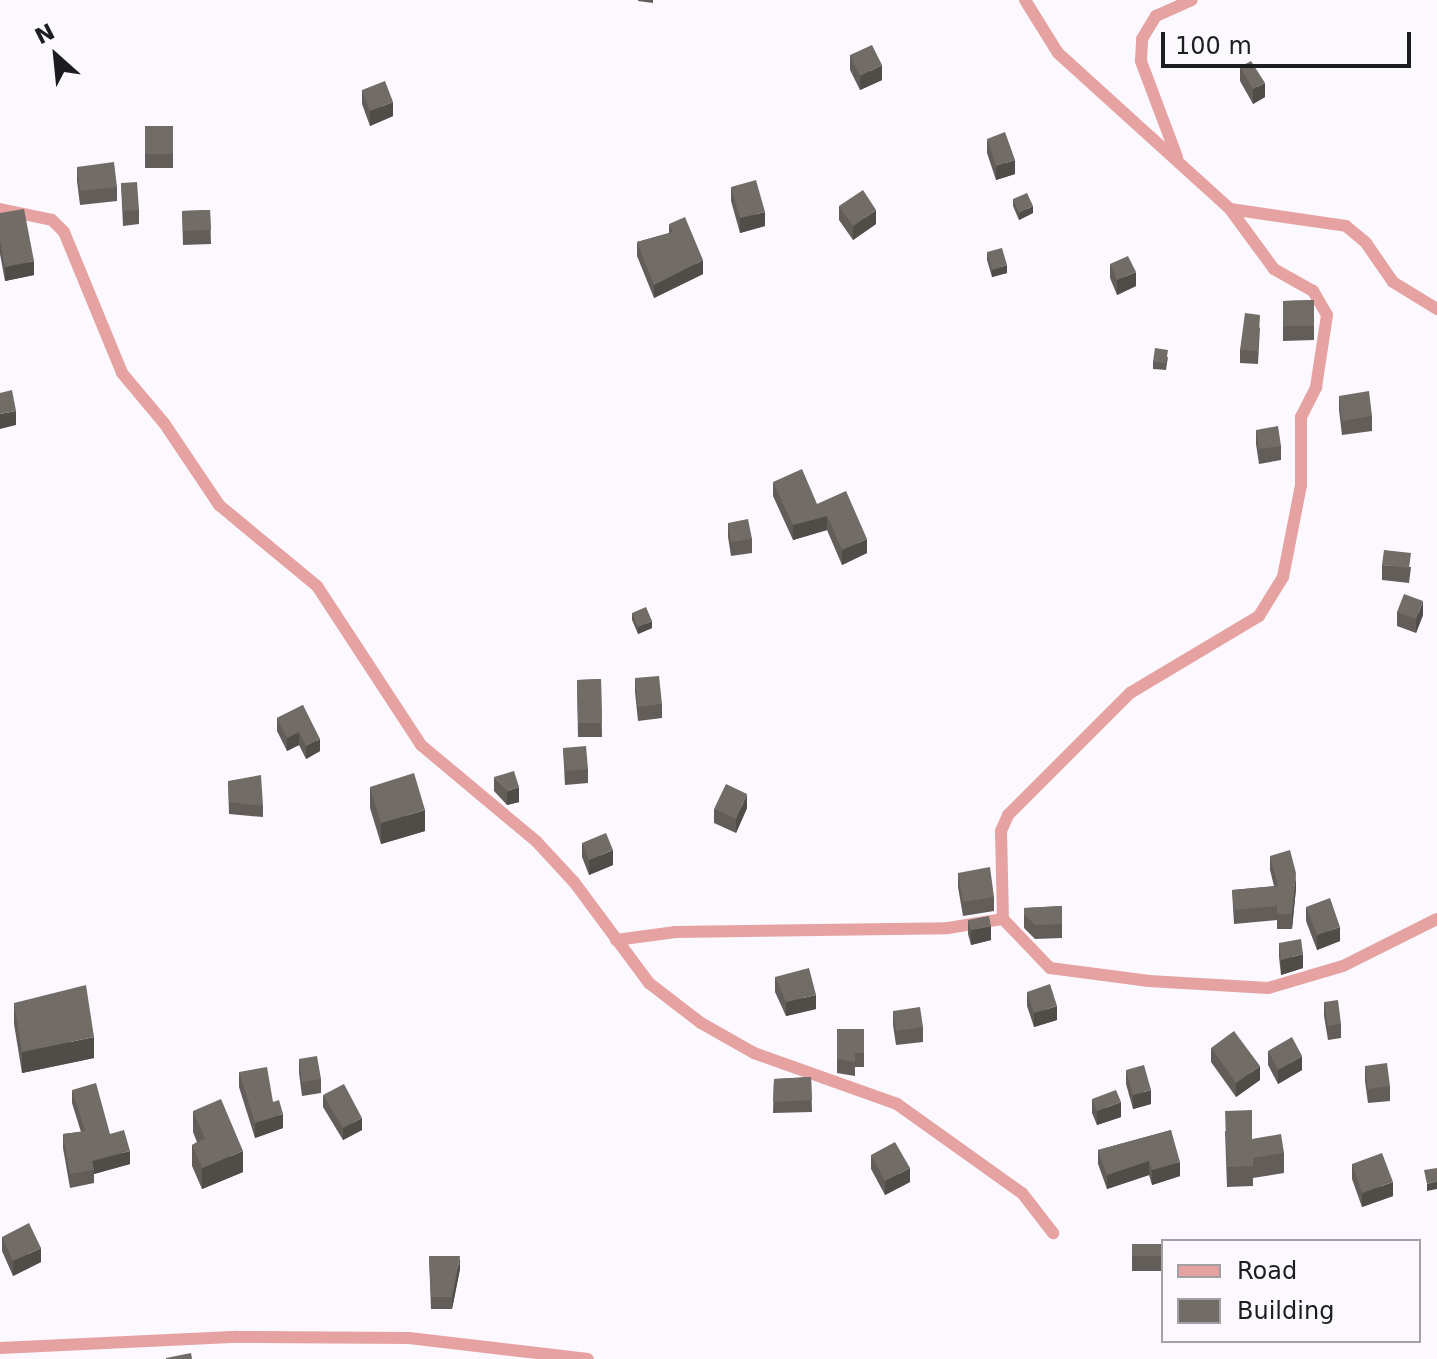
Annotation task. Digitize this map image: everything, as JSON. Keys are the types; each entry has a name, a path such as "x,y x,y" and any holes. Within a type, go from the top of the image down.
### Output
{"street":[{"path":"1025,0 1058,53 1230,209 1274,269 1313,291 1327,315 1316,387 1301,417 1301,485 1283,577 1259,616 1130,693 1008,815 1001,831 1003,919 1050,968 1149,981 1268,988 1343,966 1437,919"},
{"path":"1178,160 1141,61 1142,39 1156,16 1192,0"},
{"path":"0,209 52,220 64,232 122,373 164,423 219,505 317,586 421,745 536,841 649,983 701,1023 809,1077 897,1104 1022,1193 1053,1233"},
{"path":"1230,209 1346,226 1366,243 1393,282 1437,309"},
{"path":"616,940 675,932 948,928 1003,919"},
{"path":"0,1348 237,1337 409,1338 588,1359"}],"building":[{"path":"872,45 882,65 860,76 850,55"},
{"path":"1251,61 1265,83 1253,89 1240,67"},
{"path":"385,81 393,102 370,111 362,90"},
{"path":"145,126 173,126 173,154 145,154"},
{"path":"1005,132 1015,160 996,166 987,139"},
{"path":"114,162 117,187 80,191 77,167"},
{"path":"756,180 765,212 740,218 731,187"},
{"path":"137,182 139,210 123,211 121,183"},
{"path":"863,190 876,210 853,226 839,206"},
{"path":"1027,193 1033,206 1019,213 1013,199"},
{"path":"24,209 34,261 5,267 0,240 0,213"},
{"path":"210,210 211,230 183,231 182,211"},
{"path":"685,217 703,260 654,285 637,242 673,232 669,224"},
{"path":"1002,248 1007,265 992,270 987,252"},
{"path":"1128,256 1136,272 1117,280 1110,264"},
{"path":"1314,300 1314,326 1283,326 1283,301"},
{"path":"1245,313 1260,315 1258,351 1240,350"},
{"path":"1155,348 1168,350 1166,363 1153,362"},
{"path":"12,390 16,411 0,414 0,393"},
{"path":"1369,391 1372,416 1342,421 1339,396"},
{"path":"1278,426 1281,446 1259,449 1256,430"},
{"path":"802,469 817,504 846,491 867,539 842,550 827,516 793,525 773,482"},
{"path":"748,519 752,539 731,542 728,523"},
{"path":"1384,550 1411,553 1409,568 1382,565"},
{"path":"1404,594 1423,601 1416,619 1397,612"},
{"path":"646,607 652,621 638,627 632,613"},
{"path":"659,676 662,704 638,707 635,678"},
{"path":"601,679 602,723 578,723 577,680"},
{"path":"303,705 320,739 306,746 299,732 287,738 277,718"},
{"path":"586,746 588,769 565,771 563,748"},
{"path":"514,771 519,787 507,791 494,777"},
{"path":"414,773 425,810 381,823 370,787"},
{"path":"261,775 263,806 229,802 228,781"},
{"path":"726,784 747,794 736,819 714,809"},
{"path":"606,833 613,850 589,860 582,843"},
{"path":"1290,850 1296,873 1292,914 1277,914 1277,906 1234,910 1232,890 1278,886 1270,856"},
{"path":"990,867 994,897 963,902 958,873"},
{"path":"1330,898 1340,927 1317,935 1306,907"},
{"path":"1062,906 1062,924 1035,925 1024,914 1024,908"},
{"path":"989,916 991,926 971,930 968,920"},
{"path":"1301,939 1303,954 1281,960 1279,943"},
{"path":"809,968 816,995 786,1002 775,977"},
{"path":"1050,984 1057,1006 1034,1013 1027,992"},
{"path":"86,985 94,1037 22,1052 14,1003"},
{"path":"1338,1000 1341,1024 1328,1026 1324,1002"},
{"path":"920,1007 923,1027 896,1031 893,1011"},
{"path":"837,1029 864,1029 864,1053 855,1053 855,1062 837,1059"},
{"path":"1234,1031 1260,1066 1236,1083 1211,1048"},
{"path":"1292,1037 1302,1056 1278,1070 1268,1051"},
{"path":"317,1056 321,1079 302,1082 299,1059"},
{"path":"1387,1063 1390,1086 1368,1089 1365,1066"},
{"path":"1144,1065 1151,1090 1133,1095 1126,1070"},
{"path":"267,1067 273,1102 279,1100 283,1114 255,1123 239,1072"},
{"path":"811,1077 812,1100 773,1102 774,1079"},
{"path":"96,1083 110,1134 124,1130 130,1151 92,1161 94,1170 70,1174 63,1134 85,1131 72,1090"},
{"path":"344,1084 362,1118 343,1128 323,1095"},
{"path":"1116,1090 1121,1102 1097,1111 1092,1099"},
{"path":"221,1099 243,1151 202,1168 192,1145 205,1139 193,1111"},
{"path":"1252,1110 1252,1139 1281,1134 1284,1153 1253,1158 1253,1166 1227,1167 1225,1111"},
{"path":"1171,1130 1180,1162 1152,1170 1149,1161 1107,1175 1098,1150"},
{"path":"895,1142 910,1168 885,1181 871,1155"},
{"path":"1382,1153 1393,1182 1362,1193 1352,1164"},
{"path":"1437,1168 1437,1181 1427,1184 1424,1170"},
{"path":"29,1223 41,1248 13,1261 2,1237"},
{"path":"1132,1244 1161,1244 1161,1256 1132,1256"},
{"path":"429,1256 460,1256 452,1297 431,1297"},
{"path":"191,1353 192,1359 166,1359 166,1358"}]}
